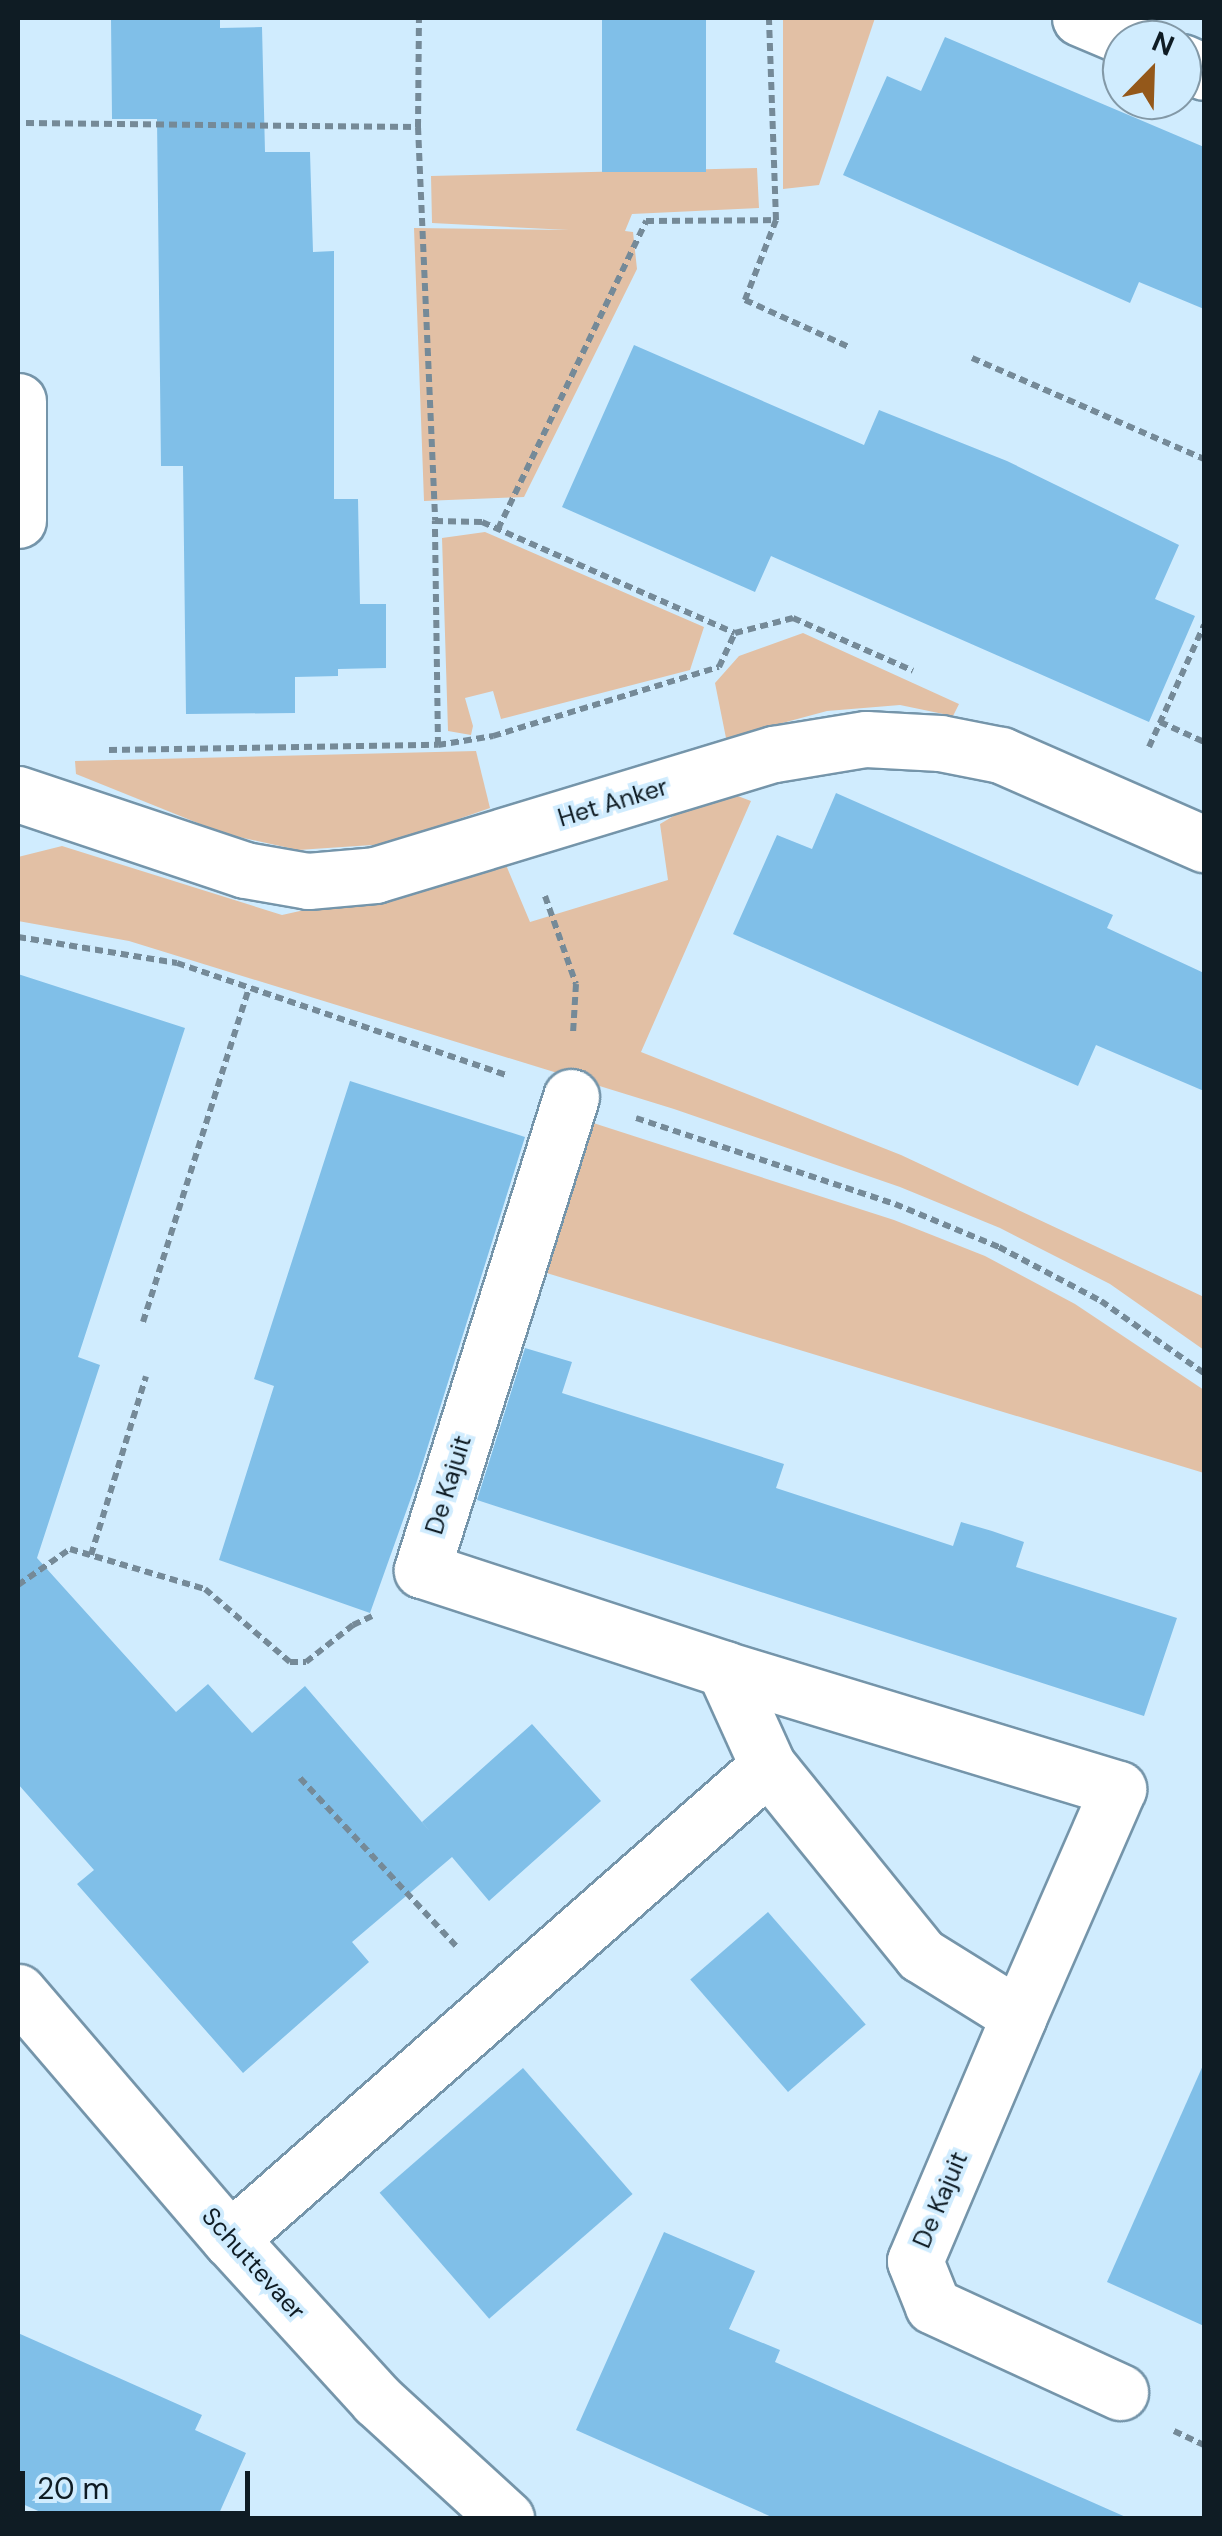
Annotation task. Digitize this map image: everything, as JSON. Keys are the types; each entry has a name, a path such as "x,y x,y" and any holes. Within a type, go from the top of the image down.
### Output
{"street":[{"path":"18,411 18,520"},
{"name":"Het Anker","path":"18,794 246,870 308,881 375,875 774,754 866,739 940,743 1001,755 1204,844"},
{"name":"De Kajuit","path":"571,1097 422,1570 724,1669 1118,1789 916,2261 934,2306 1120,2392"},
{"path":"724,1669 768,1766 921,1955 1019,2016"},
{"path":"230,2239 768,1766"},
{"name":"Schuttevaer","path":"18,1992 230,2239 378,2400 506,2518"}],"path":[{"path":"418,18 418,127 435,521 438,745"},
{"path":"769,18 776,220 745,300 849,348"},
{"path":"26,123 418,127"},
{"path":"498,529 646,221 776,220"},
{"path":"972,358 1204,459"},
{"path":"435,521 482,522 734,633 793,618 920,674"},
{"path":"1122,808 1204,625"},
{"path":"102,750 438,745 493,736 720,667 734,633"},
{"path":"1160,722 1204,742"},
{"path":"518,832 566,946 576,984 571,1039"},
{"path":"143,1322 249,988"},
{"path":"91,1556 146,1376"},
{"path":"18,1585 70,1549 205,1588 290,1662 306,1662 352,1625 374,1615 422,1570"},
{"path":"300,1778 504,1998"}],"shaded area":[{"path":"783,18 875,18 819,185 783,189"},
{"path":"757,168 759,208 632,214 625,231 633,232 637,269 524,497 424,501 414,228 569,230 432,223 431,176"},
{"path":"485,532 704,627 690,670 501,719 493,691 465,698 473,726 471,735 448,731 442,538"},
{"path":"803,633 959,704 953,716 900,705 827,711 726,738 715,683 739,656"},
{"path":"476,751 490,808 387,844 298,850 225,834 76,774 75,761"},
{"path":"719,789 751,801 641,1052 901,1155 1204,1297 1204,1350 1110,1284 1000,1228 900,1187 674,1109 129,941 18,921 18,857 62,846 282,915 506,865 530,922 668,880 660,824"},
{"path":"584,1120 894,1220 985,1256 1075,1304 1204,1390 1204,1473 540,1271"}],"building":[{"path":"111,18 220,18 220,28 262,27 265,152 310,152 313,252 334,251 334,499 358,499 360,604 386,604 386,668 338,669 338,676 295,677 295,713 186,714 183,466 161,466 157,119 112,119"},
{"path":"602,18 706,18 706,172 602,172"},
{"path":"945,37 1102,104 1102,120 1140,120 1204,147 1204,309 1139,282 1130,303 843,175 887,76 921,91"},
{"path":"634,345 864,445 879,410 1007,461 1179,545 1155,599 1195,616 1149,722 771,556 755,592 562,507"},
{"path":"836,793 1113,915 1107,928 1204,973 1204,1091 1096,1045 1078,1086 733,934 777,835 812,849"},
{"path":"18,974 185,1028 78,1357 100,1365 37,1558 176,1712 208,1684 252,1733 305,1686 433,1835 422,1822 532,1724 601,1801 489,1901 452,1857 352,1942 369,1962 243,2073 77,1884 94,1870 18,1784"},
{"path":"350,1081 525,1137 417,1481 370,1613 219,1560 274,1386 254,1379"},
{"path":"525,1348 572,1362 562,1393 784,1464 776,1488 953,1546 961,1522 992,1531 1024,1542 1016,1567 1177,1618 1144,1716 477,1500"},
{"path":"768,1912 866,2024 788,2092 690,1980"},
{"path":"1204,2063 1204,2326 1107,2282"},
{"path":"523,2068 633,2194 489,2319 380,2193"},
{"path":"664,2232 755,2271 729,2329 780,2350 775,2362 1128,2518 774,2518 576,2430"},
{"path":"18,2333 202,2415 195,2430 246,2453 217,2518 54,2518 18,2502"}]}
